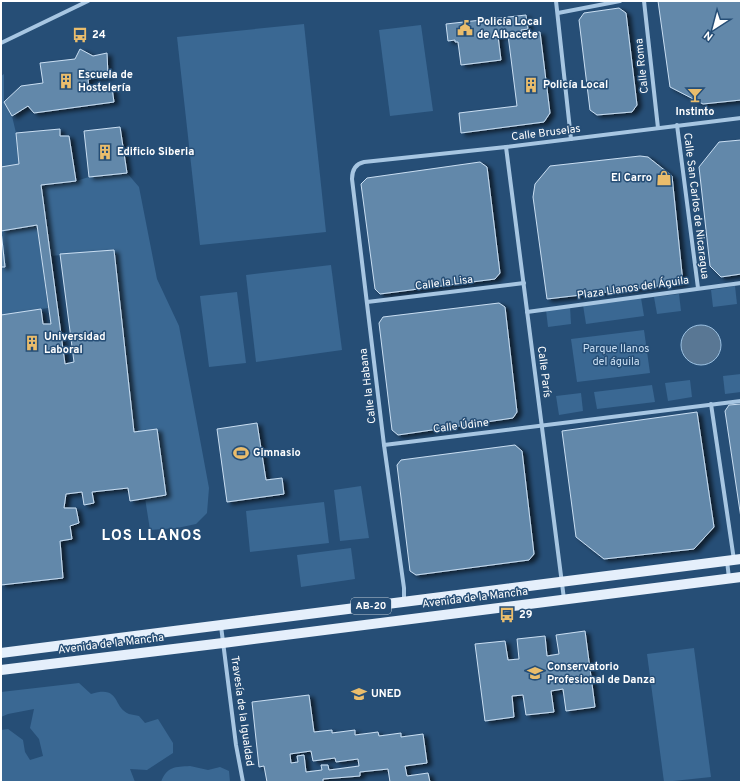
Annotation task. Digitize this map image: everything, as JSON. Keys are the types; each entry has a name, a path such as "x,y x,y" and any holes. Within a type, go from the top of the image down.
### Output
{"main road":[{"name":"Avenida de la Mancha","path":"1,653 734,560"},
{"name":"Avenida de la Mancha","path":"1,670 741,577"}],"street":[{"path":"1,43 88,1"},
{"path":"556,1 571,139"},
{"path":"558,13 620,1"},
{"name":"Calle Roma","path":"644,1 658,128"},
{"name":"Calle Bruselas","path":"355,168 358,164 364,162 506,147 741,118"},
{"name":"Calle San Carlos de Nicaragua","path":"677,125 698,288"},
{"name":"Calle París","path":"506,147 564,599"},
{"name":"Calle la Habana","path":"355,168 352,172 352,179 384,445 404,588 404,602"},
{"name":"Calle la Lisa","path":"367,302 524,283"},
{"name":"Plaza Llanos del Águila","path":"527,312 741,283"},
{"path":"542,425 741,401"},
{"path":"712,404 734,560 730,578"},
{"name":"Calle Údine","path":"384,445 542,425"},
{"path":"221,625 223,643"},
{"name":"Travesía de la Igualdad","path":"223,643 236,745 243,782"}],"green space":[{"path":"304,24 326,232 200,245 177,37"},
{"path":"421,25 433,111 390,116 379,30"},
{"path":"4,74 4,102 12,116 16,133 19,164 1,167 1,76"},
{"path":"127,173 139,187 157,279 179,326 209,488 207,513 196,524 177,528 150,530 145,498 165,495 157,430 134,432 114,250 51,256 41,185 76,181 89,177"},
{"path":"37,225 48,308 1,315 1,267 5,267 1,231"},
{"path":"331,265 342,350 256,362 246,275"},
{"path":"735,286 737,304 713,307 711,290"},
{"path":"237,292 246,363 209,367 200,296"},
{"path":"679,294 681,311 657,314 654,297"},
{"path":"641,298 644,316 586,324 583,305"},
{"path":"570,307 571,324 548,327 546,310"},
{"name":"Parque llanos del águila","path":"644,330 650,373 577,382 571,339"},
{"path":"741,374 741,392 725,394 723,376"},
{"path":"690,380 692,397 668,401 665,383"},
{"path":"652,385 655,402 597,409 594,392"},
{"path":"581,393 583,411 559,415 556,396"},
{"path":"361,486 369,538 340,541 334,490"},
{"path":"324,502 329,543 250,552 246,511"},
{"path":"351,548 355,579 301,587 297,555"},
{"path":"694,648 711,777 664,782 647,654"},
{"path":"79,683 91,694 107,692 112,695 124,711 129,714 139,716 145,723 158,719 173,743 173,753 147,770 130,769 135,782 1,782 1,730 8,729 23,740 25,752 30,760 43,756 39,739 30,728 34,709 8,714 1,717 1,692"},
{"path":"190,766 208,770 220,767 229,771 230,782 161,782 166,773 172,768"}],"shaded area":[{"path":"701,325 715,331 721,345 715,359 701,365 687,359 681,345 687,331"}],"building":[{"path":"658,1 741,1 741,100 703,104 670,87"},
{"path":"619,8 626,13 637,105 632,112 597,115 590,110 579,20 584,13"},
{"name":"Policía Local","path":"526,15 528,29 521,30 522,34 540,32 550,113 544,122 461,133 459,113 517,106 508,35 498,36 501,60 461,65 458,42 455,42 455,40 448,41 446,24"},
{"name":"Escuela de Hostelería","path":"80,49 93,56 107,53 108,76 88,79 89,88 112,88 114,102 34,113 28,106 12,116 4,102 21,86 43,83 40,63 75,59"},
{"name":"Edificio Siberia","path":"120,127 127,173 89,177 84,131"},
{"name":"Universidad Laboral","path":"60,129 60,136 69,136 76,181 41,185 65,364 74,362 60,254 114,250 134,432 157,429 166,495 130,501 128,488 92,492 94,503 84,505 82,492 66,494 64,508 76,508 79,523 70,526 72,539 60,541 63,578 1,585 1,315 41,309 43,324 51,324 37,225 1,231 1,167 19,164 16,133"},
{"path":"741,140 741,274 721,277 710,266 699,167 719,142"},
{"path":"640,156 648,157 672,176 683,283 547,299 533,197 535,184 550,166"},
{"path":"480,162 487,167 500,273 495,279 380,294 375,289 361,184 367,178"},
{"path":"1,231 5,267 1,267"},
{"path":"499,303 505,307 517,412 513,418 398,435 392,430 379,323 383,317"},
{"path":"741,404 741,518 725,411 729,405"},
{"path":"697,412 714,527 694,549 604,559 576,537 562,431"},
{"name":"Gimnasio","path":"257,423 266,480 282,478 284,494 227,502 217,429"},
{"path":"515,445 522,451 534,554 529,560 416,575 410,571 397,465 401,460"},
{"name":"Conservatorio Profesional de Danza","path":"585,631 595,707 566,711 563,689 551,691 554,712 526,715 523,695 512,696 514,717 485,721 475,644 505,641 508,660 519,659 517,639 545,636 547,656 559,654 556,635"},
{"path":"309,695 314,732 332,730 332,733 355,730 355,735 378,732 379,736 401,733 401,737 423,734 427,763 405,766 407,776 428,773 430,782 390,782 388,769 360,772 360,776 323,779 323,782 267,782 264,766 259,767 252,702","holes":["311,751 313,761 335,758 336,762 358,759 359,766 329,770 328,765 321,765 322,770 306,772 304,755 297,756 298,762 291,763 290,754"]}],"place":[{"name":"Policía Local de Albacete","path":"465,28"},
{"name":"24","path":"80,35"},
{"name":"Escuela de Hostelería","path":"66,81"},
{"name":"Policía Local","path":"531,85"},
{"name":"Instinto","path":"695,95"},
{"name":"Edificio Siberia","path":"105,152"},
{"name":"El Carro","path":"664,178"},
{"name":"Universidad Laboral","path":"32,343"},
{"name":"Gimnasio","path":"241,453"},
{"name":"29","path":"507,615"},
{"name":"Conservatorio Profesional de Danza","path":"535,673"},
{"name":"UNED","path":"359,694"}],"district":[{"name":"LOS LLANOS","path":"152,536"}]}
